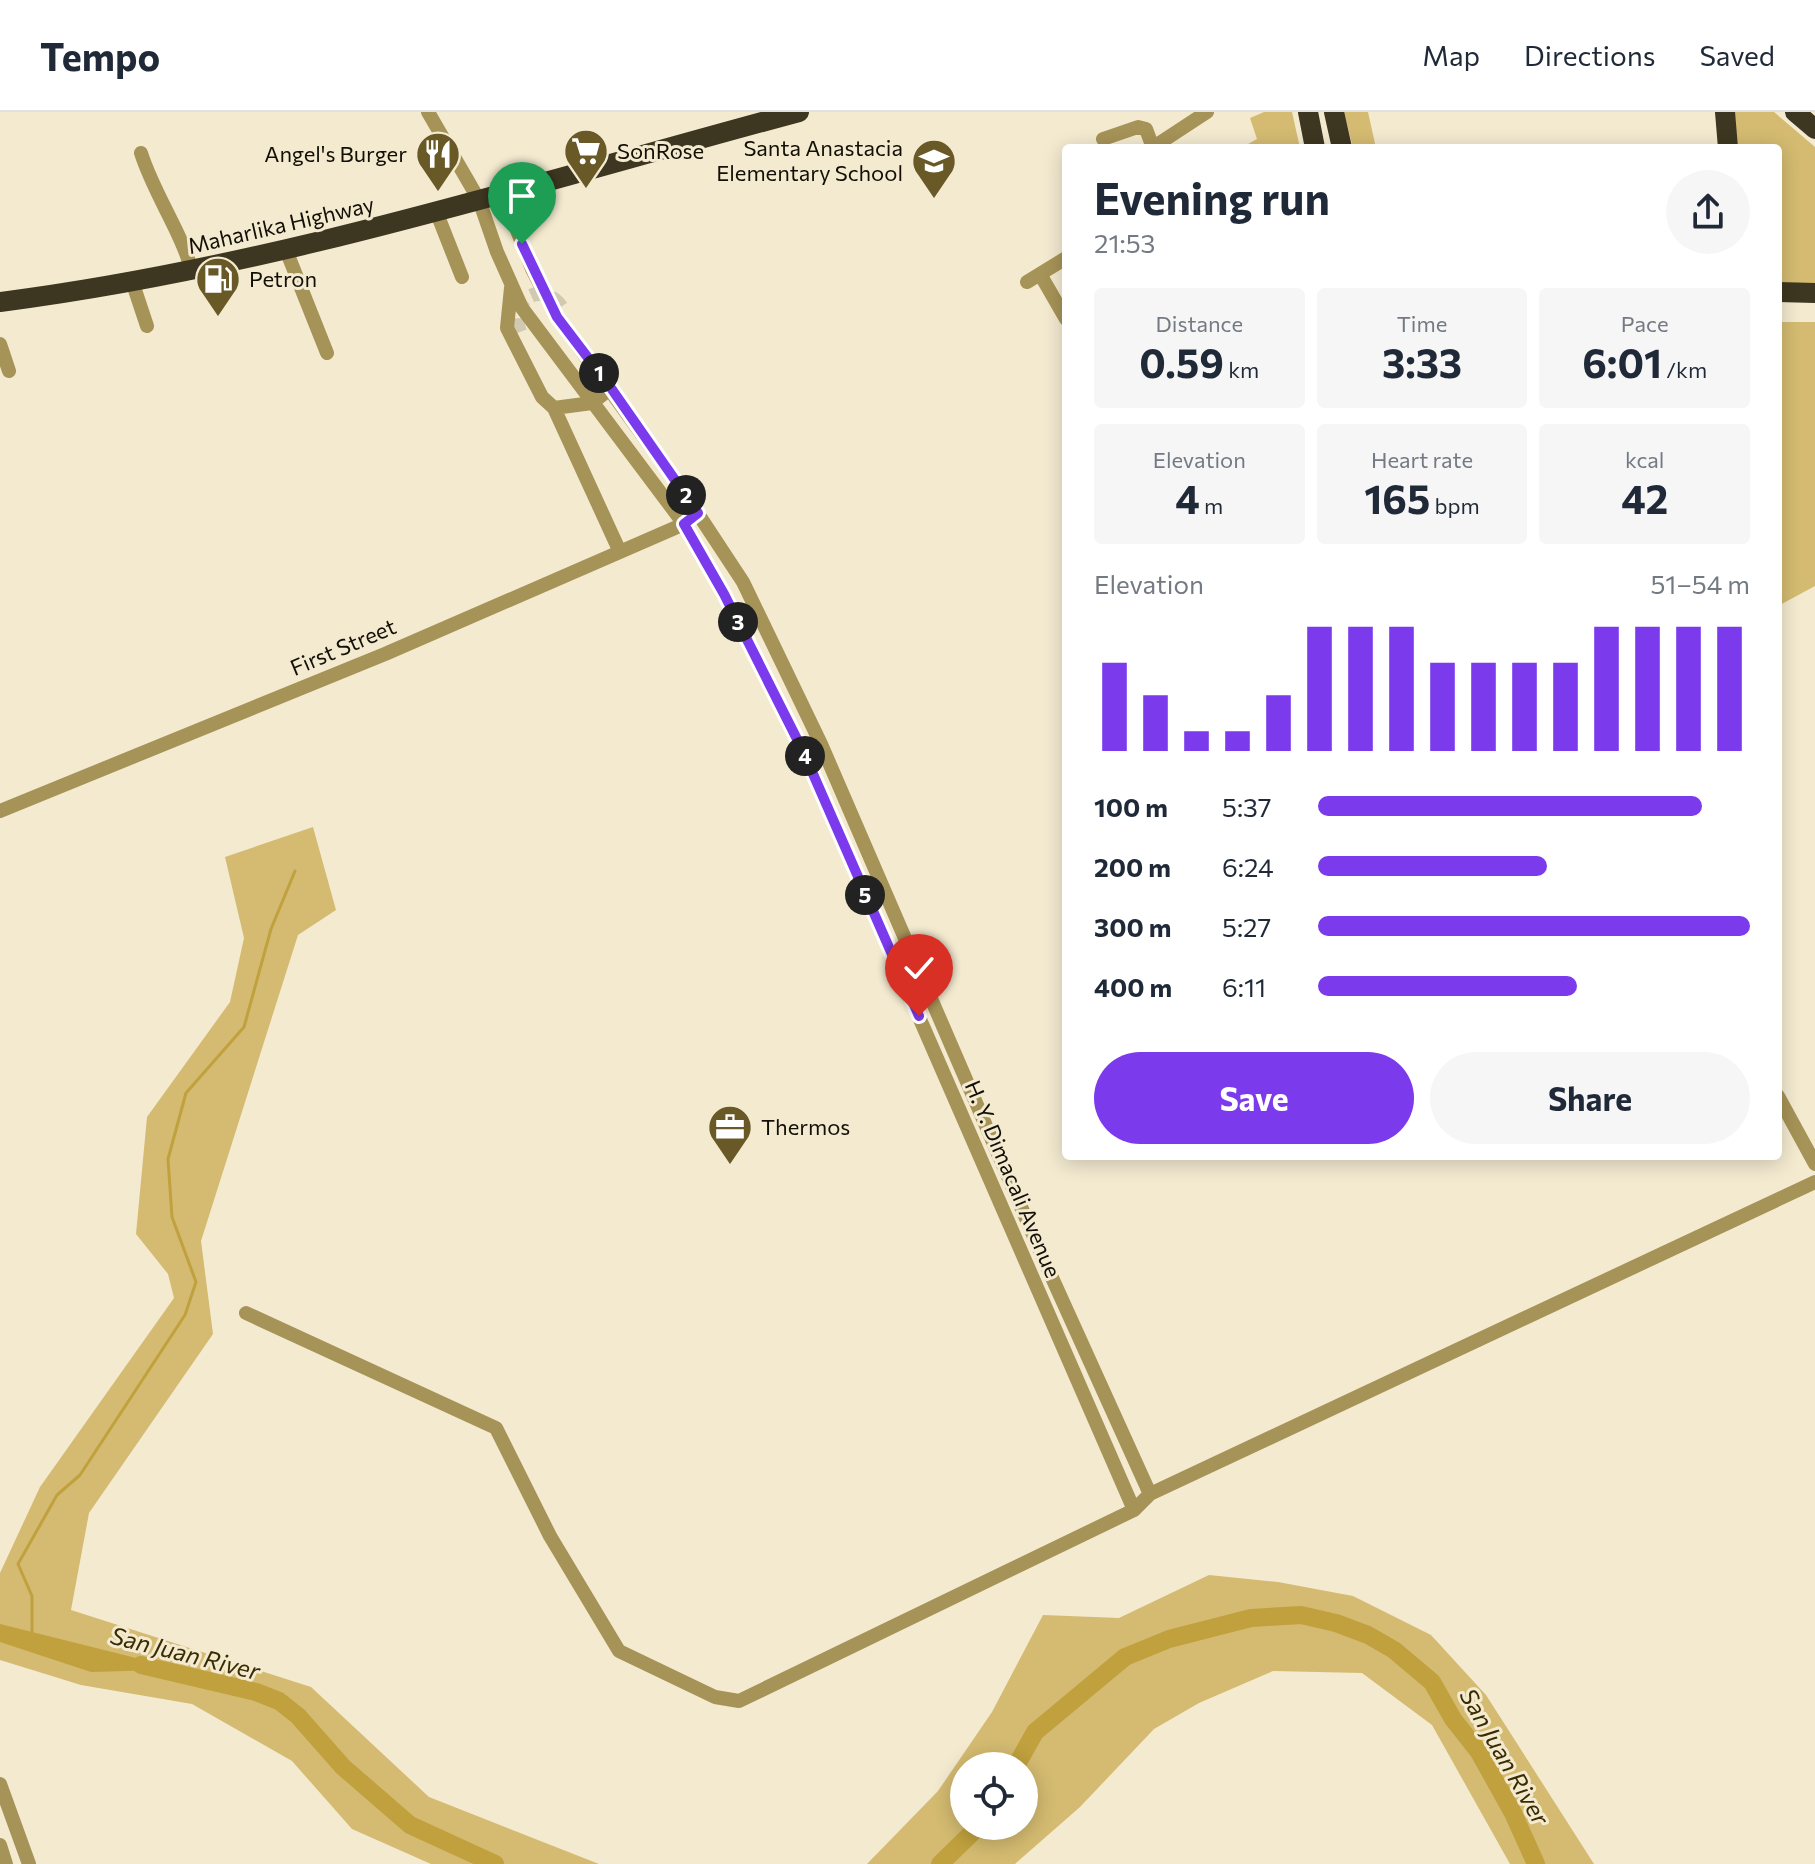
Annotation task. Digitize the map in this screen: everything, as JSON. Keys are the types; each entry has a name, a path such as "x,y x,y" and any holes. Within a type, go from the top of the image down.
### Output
{"highway":[{"name":"Maharlika Highway","path":"0,302 192,271 286,250 799,112"},
{"path":"1308,112 1314,144"},
{"path":"1334,112 1341,144"},
{"path":"1725,112 1728,144"},
{"path":"1795,112 1815,129"},
{"path":"1782,292 1815,293"}],"street":[{"name":"H. Y. Dimacali Avenue","path":"428,112 479,200 497,252 522,308 684,524 724,594 803,751 1134,1510"},
{"path":"1158,144 1207,112"},
{"path":"1103,139 1138,127 1146,129 1151,144"},
{"path":"141,153 185,246 192,271"},
{"name":"H. Y. Dimacali Avenue","path":"503,194 522,244 557,317 611,388 743,582 821,744 1044,1260 1150,1494"},
{"path":"436,211 462,277"},
{"path":"497,252 522,244"},
{"path":"286,250 327,353"},
{"path":"1062,260 1034,278 1062,314"},
{"path":"132,281 147,326"},
{"path":"511,283 507,328 542,397 554,408 620,552"},
{"path":"564,311 589,351 594,367"},
{"path":"520,332 539,375 542,397"},
{"path":"0,344 9,371"},
{"path":"554,408 592,403 611,388"},
{"name":"First Street","path":"0,811 385,654 684,524 698,513"},
{"path":"803,751 821,744"},
{"path":"1782,1103 1815,1164"},
{"path":"246,1313 496,1428 550,1536 619,1651 677,1681 729,1701 739,1701 1134,1510 1150,1494 1815,1182"},
{"path":"0,1784 29,1864"},
{"path":"0,1845 6,1864"}],"shaded area":[{"path":"1264,112 1292,112 1299,144 1248,144 1257,139 1250,118"},
{"path":"1344,112 1368,112 1375,144 1352,144"},
{"path":"1730,112 1774,112 1815,147 1815,286 1782,287 1782,144 1733,144"},
{"path":"1782,322 1815,322 1815,586 1782,604"},
{"path":"313,827 336,910 298,935 201,1241 213,1334 89,1513 71,1610 311,1687 429,1797 599,1864 431,1864 352,1829 292,1761 192,1704 81,1685 0,1660 0,1573 40,1487 174,1298 168,1274 136,1234 147,1117 230,1002 244,938 225,857"},
{"path":"1209,1575 1278,1582 1353,1596 1431,1635 1486,1695 1594,1864 1510,1864 1432,1725 1362,1673 1273,1671 1199,1703 1154,1729 1080,1807 1015,1864 867,1864 938,1791 950,1773 950,1840 1038,1840 1038,1752 965,1752 992,1712 1043,1615 1119,1618"},
{"path":"0,1624 140,1659 162,1670 91,1672 0,1642"}],"waterway":[{"path":"32,1633 32,1596 18,1564 57,1495 80,1475 185,1315 196,1282 172,1217 168,1159 186,1093 244,1027 271,929 295,871"},
{"name":"San Juan River","path":"1024,1752 1035,1732 1125,1657 1169,1639 1251,1618 1301,1615 1368,1635 1394,1650 1432,1682 1453,1719 1479,1752 1513,1813 1536,1864"},
{"name":"San Juan River","path":"141,1665 256,1692 279,1701 298,1716 343,1767 410,1825 495,1864"},
{"name":"San Juan River","path":"940,1864 965,1840"}],"tunnel":[{"path":"520,332 517,320 519,309 530,296 548,295 564,311"}],"place":[{"name":"SonRose","path":"586,190"},
{"name":"Angel's Burger","path":"438,193"},
{"name":"Santa Anastacia Elementary School","path":"934,200"},
{"name":"Petron","path":"218,318"},
{"name":"Thermos","path":"730,1166"}],"route":[{"path":"522,244 557,317 698,513 684,524 700,548 803,751 919,1016"}]}
